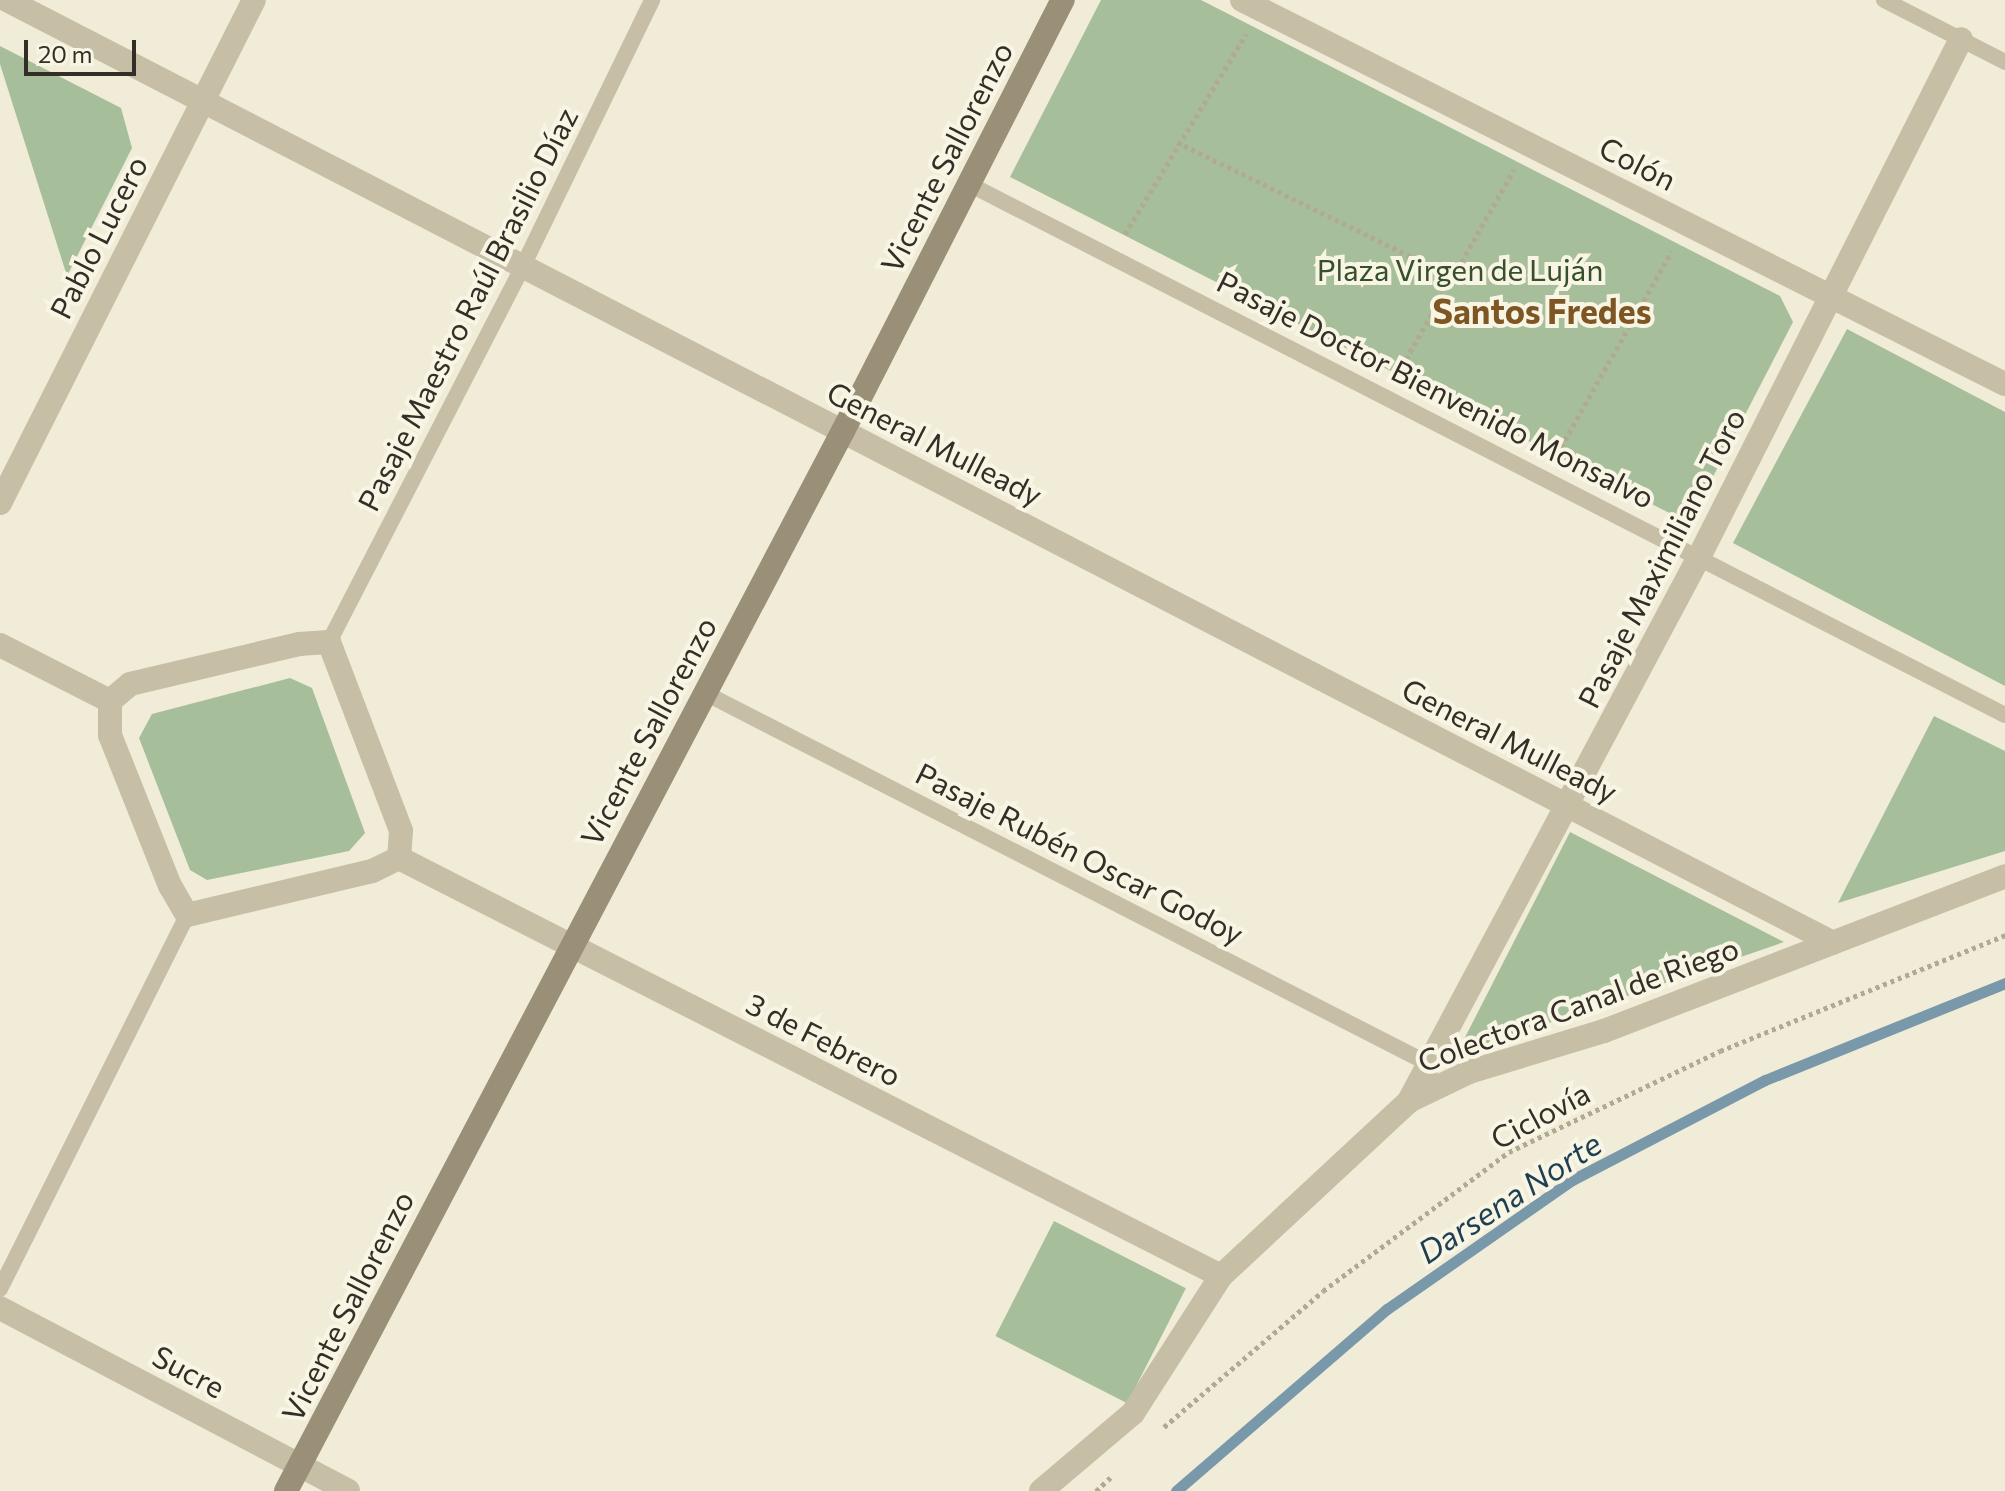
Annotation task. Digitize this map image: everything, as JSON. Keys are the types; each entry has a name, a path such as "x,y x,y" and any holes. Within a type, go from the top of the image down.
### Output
{"street":[{"name":"General Mulleady","path":"7,0 1833,943"},
{"name":"Pablo Lucero","path":"0,503 254,0"},
{"name":"Vicente Sallorenzo","path":"286,1491 843,431 1063,0"},
{"name":"Colón","path":"1242,0 2005,384"},
{"name":"Pasaje Maximiliano Toro","path":"1409,1101 1700,555 1961,39"},
{"path":"329,642 401,831 399,858 372,871 187,915 170,886 110,735 110,701 130,684 299,644 329,642"},
{"path":"0,645 110,701"},
{"name":"3 de Febrero","path":"399,858 1221,1276"},
{"name":"Colectora Canal de Riego","path":"1041,1491 1133,1413 1221,1276 1409,1101 1469,1072 1604,1031 2005,876"},
{"name":"Sucre","path":"0,1308 348,1491"}],"lane":[{"name":"Pasaje Maestro Raúl Brasilio Díaz","path":"329,642 523,266 652,0"},
{"path":"1884,0 2005,62"},
{"name":"Pasaje Doctor Bienvenido Monsalvo","path":"967,183 1700,555 2005,715"},
{"name":"Pasaje Rubén Oscar Godoy","path":"705,693 1429,1064"},
{"path":"0,1289 187,915"}],"path":[{"path":"1124,235 1177,142 1251,26"},
{"path":"1177,142 1455,278"},
{"path":"1397,374 1519,162"},
{"path":"1556,455 1677,243"},
{"name":"Ciclovía","path":"1156,1433 1323,1291 1509,1152 1720,1051 2005,935"}],"green space":[{"name":"Plaza Virgen de Luján","path":"1101,0 1201,0 1780,296 1793,322 1689,523 1010,177"},
{"path":"0,46 121,108 132,148 67,276 0,64"},
{"path":"1847,329 2005,412 2005,686 1733,543"},
{"path":"290,678 312,688 365,833 349,851 207,880 190,870 139,738 152,714"},
{"path":"1934,716 2005,751 2005,851 1838,903"},
{"path":"1570,832 1784,942 1456,1055"},
{"path":"1054,1221 1186,1288 1127,1403 995,1336"}],"waterway":[{"name":"Darsena Norte","path":"1176,1491 1387,1309 1572,1180 1765,1080 2005,983"}],"district":[{"name":"Santos Fredes","path":"1542,311"}]}
